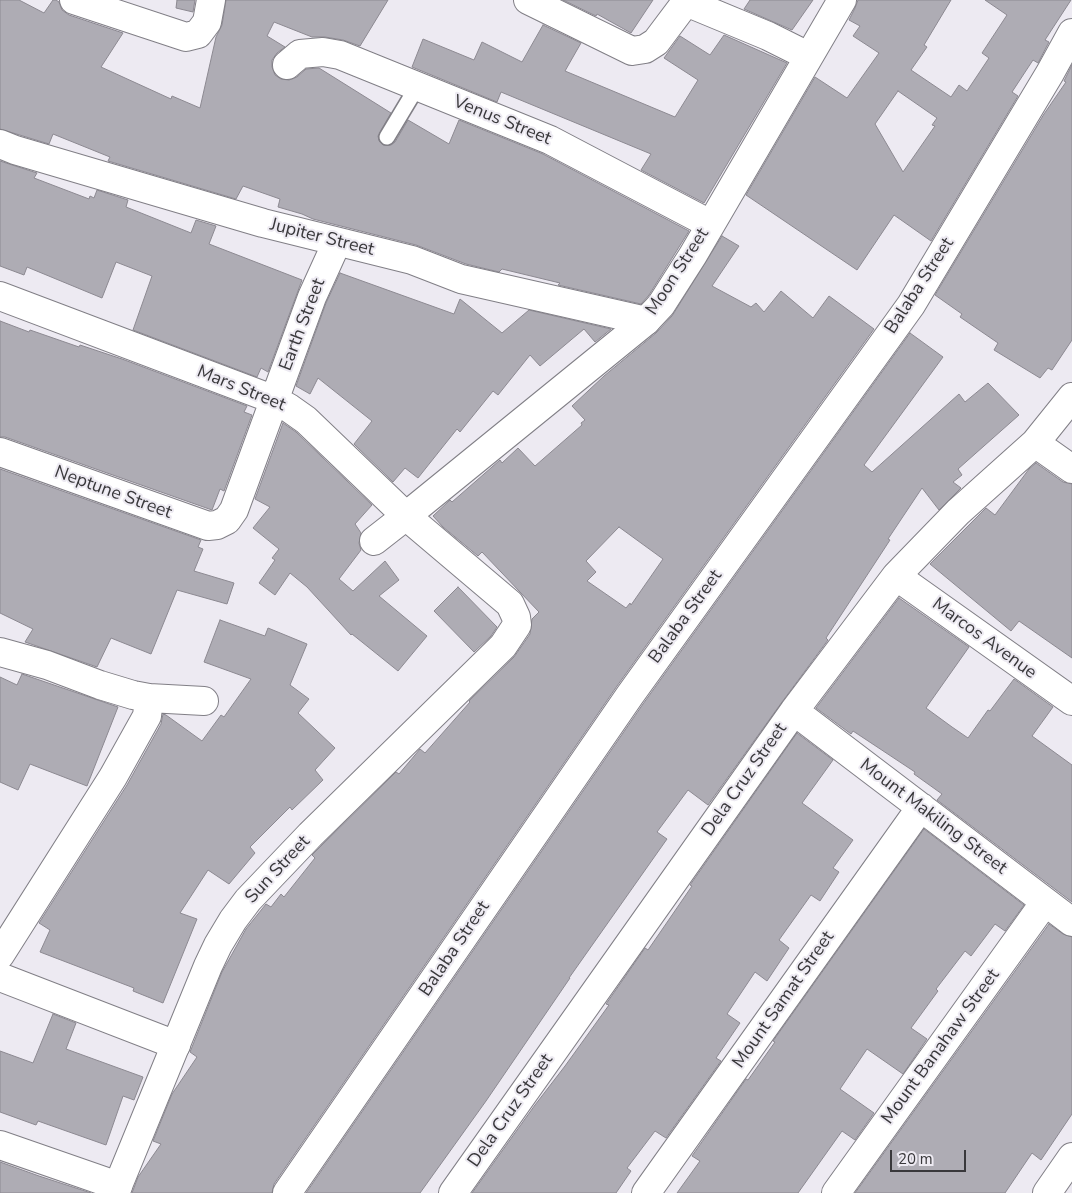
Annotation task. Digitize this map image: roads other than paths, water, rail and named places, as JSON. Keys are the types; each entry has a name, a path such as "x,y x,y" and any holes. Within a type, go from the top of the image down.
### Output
{"street":[{"path":"74,0 186,37 198,34 207,22 211,0"},
{"path":"528,0 632,51 645,49 656,42 687,1 768,36 808,56"},
{"name":"Moon Street","path":"374,541 646,321 670,291 842,0"},
{"name":"Balaba Street","path":"287,1193 630,695 911,305 1050,73 1072,32"},
{"name":"Venus Street","path":"288,65 300,54 323,52 340,55 550,140 710,224"},
{"name":"Jupiter Street","path":"0,144 24,153 253,220 412,260 462,279 646,321"},
{"name":"Earth Street","path":"227,520 234,510 312,297 337,242"},
{"name":"Mars Street","path":"0,296 275,400 289,408 306,420 406,516 510,604"},
{"name":"Dela Cruz Street","path":"454,1193 794,711 896,576 958,512 1035,443 1072,397"},
{"path":"1035,443 1072,469"},
{"name":"Neptune Street","path":"0,452 208,526 227,520"},
{"name":"Marcos Avenue","path":"896,576 1072,702"},
{"name":"Sun Street","path":"116,1190 208,966 233,920 248,900 310,835 503,646 516,625 516,617 510,604"},
{"path":"0,652 46,665 100,685 149,698 204,701"},
{"path":"0,955 113,777 147,716 149,698"},
{"name":"Mount Makiling Street","path":"794,711 1072,922"},
{"name":"Mount Samat Street","path":"646,1193 921,807"},
{"name":"Mount Banahaw Street","path":"836,1193 1045,902"},
{"path":"0,977 176,1045"},
{"path":"0,1145 36,1157 116,1190"},
{"path":"1047,1193 1072,1157"}],"lane":[{"path":"387,137 417,87"}]}
